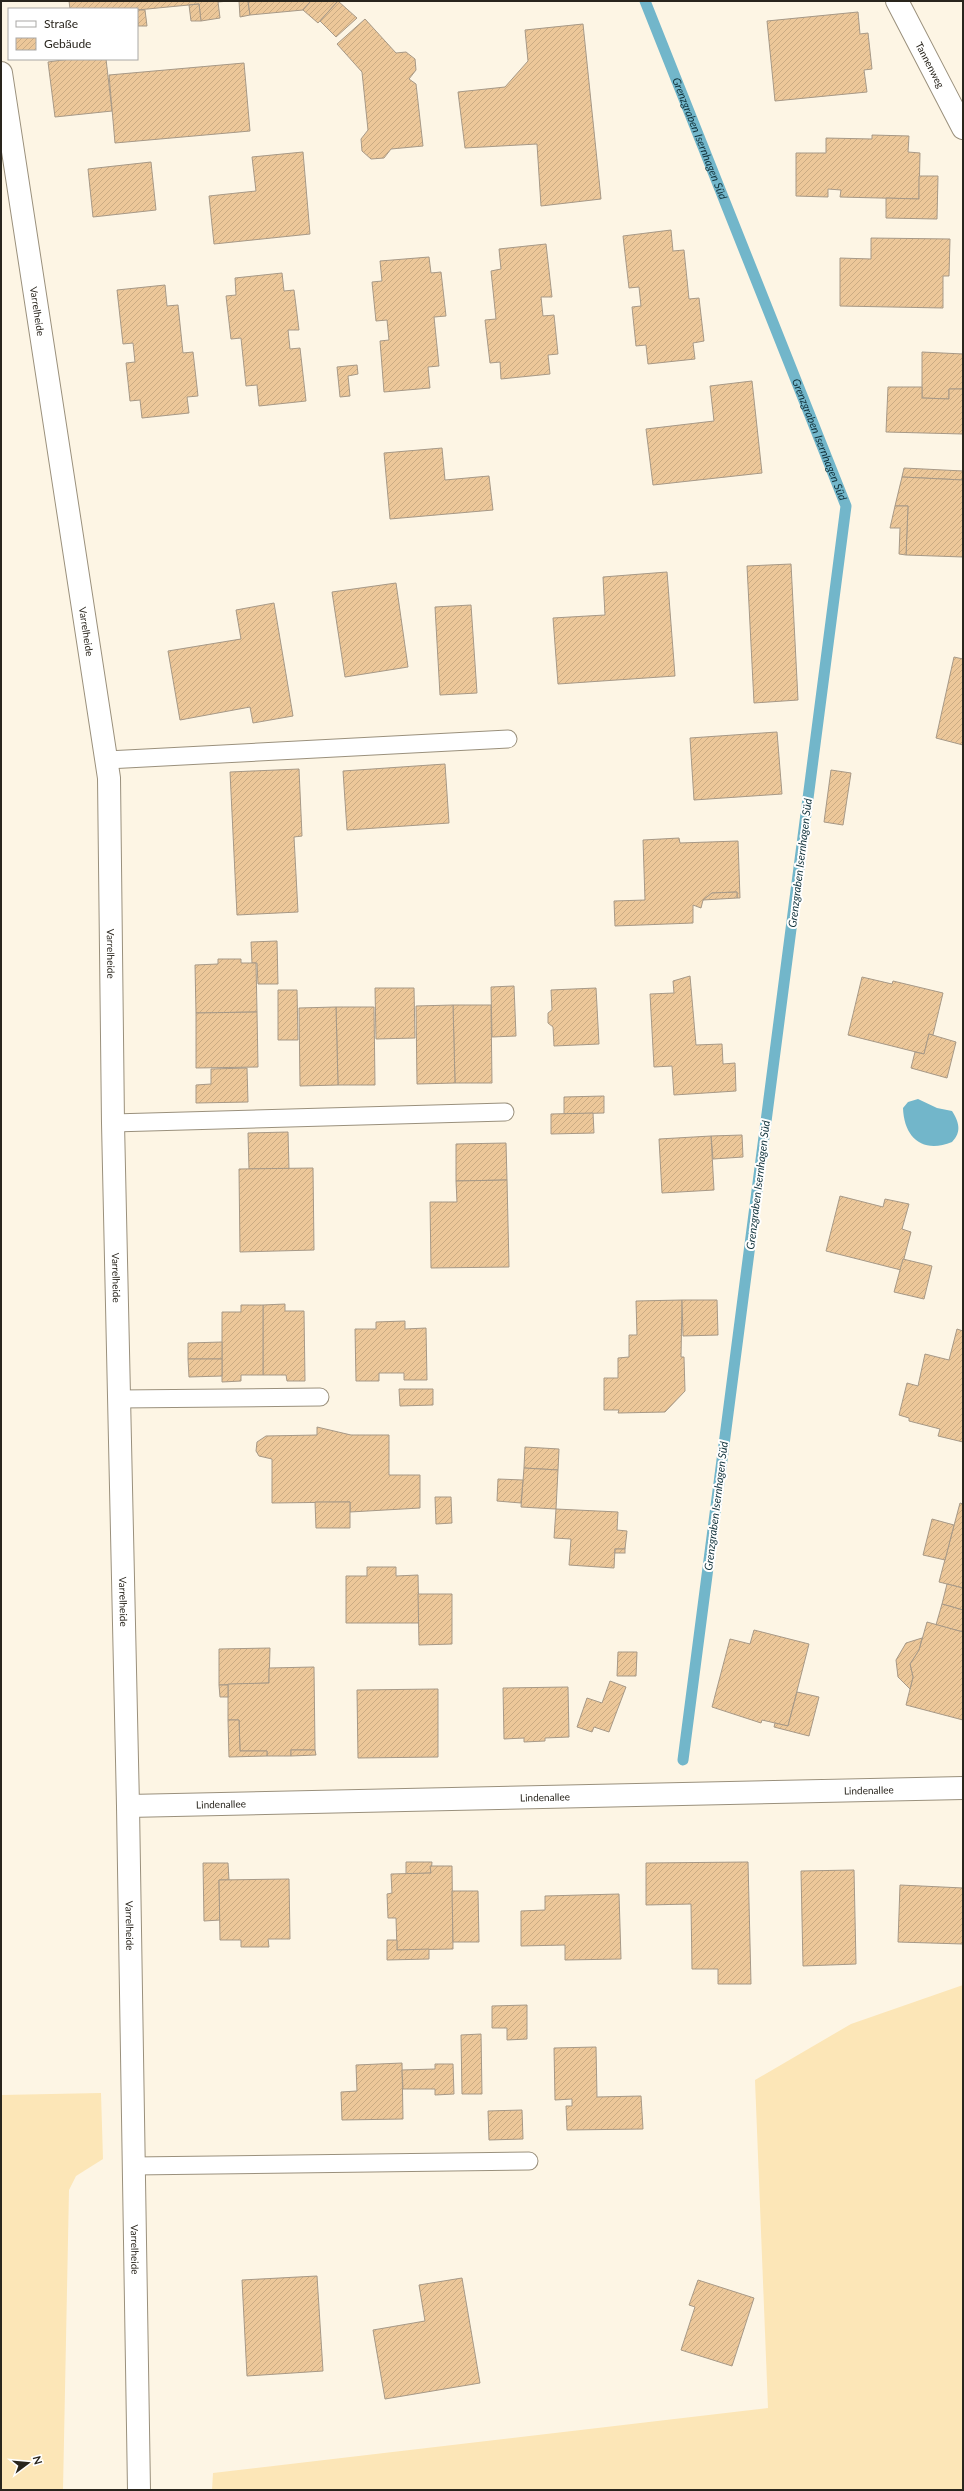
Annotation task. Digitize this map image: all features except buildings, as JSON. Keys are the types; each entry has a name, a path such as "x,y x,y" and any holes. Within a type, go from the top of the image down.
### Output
{"street":[{"name":"Tannenweg","path":"897,1 963,128"},
{"name":"Varrelheide","path":"1,73 107,760 113,1123 128,1806 138,2490"},
{"name":"Lindenallee","path":"128,1806 963,1788"}],"lane":[{"path":"107,760 508,739"},
{"path":"113,1123 505,1112"},
{"path":"119,1399 320,1397"},
{"path":"133,2166 529,2161"}],"shaded area":[{"path":"963,1985 963,2490 212,2490 213,2473 768,2408 755,2080 851,2024"},
{"path":"101,2093 103,2159 76,2176 69,2190 63,2490 1,2490 1,2095"}],"water":[{"path":"918,1099 937,1108 952,1111 958,1123 958,1131 952,1142 932,1146 917,1141 911,1135 904,1119 903,1108 908,1102"}],"waterway":[{"name":"Grenzgraben Isernhagen Süd","path":"645,1 846,506 683,1760"}]}
